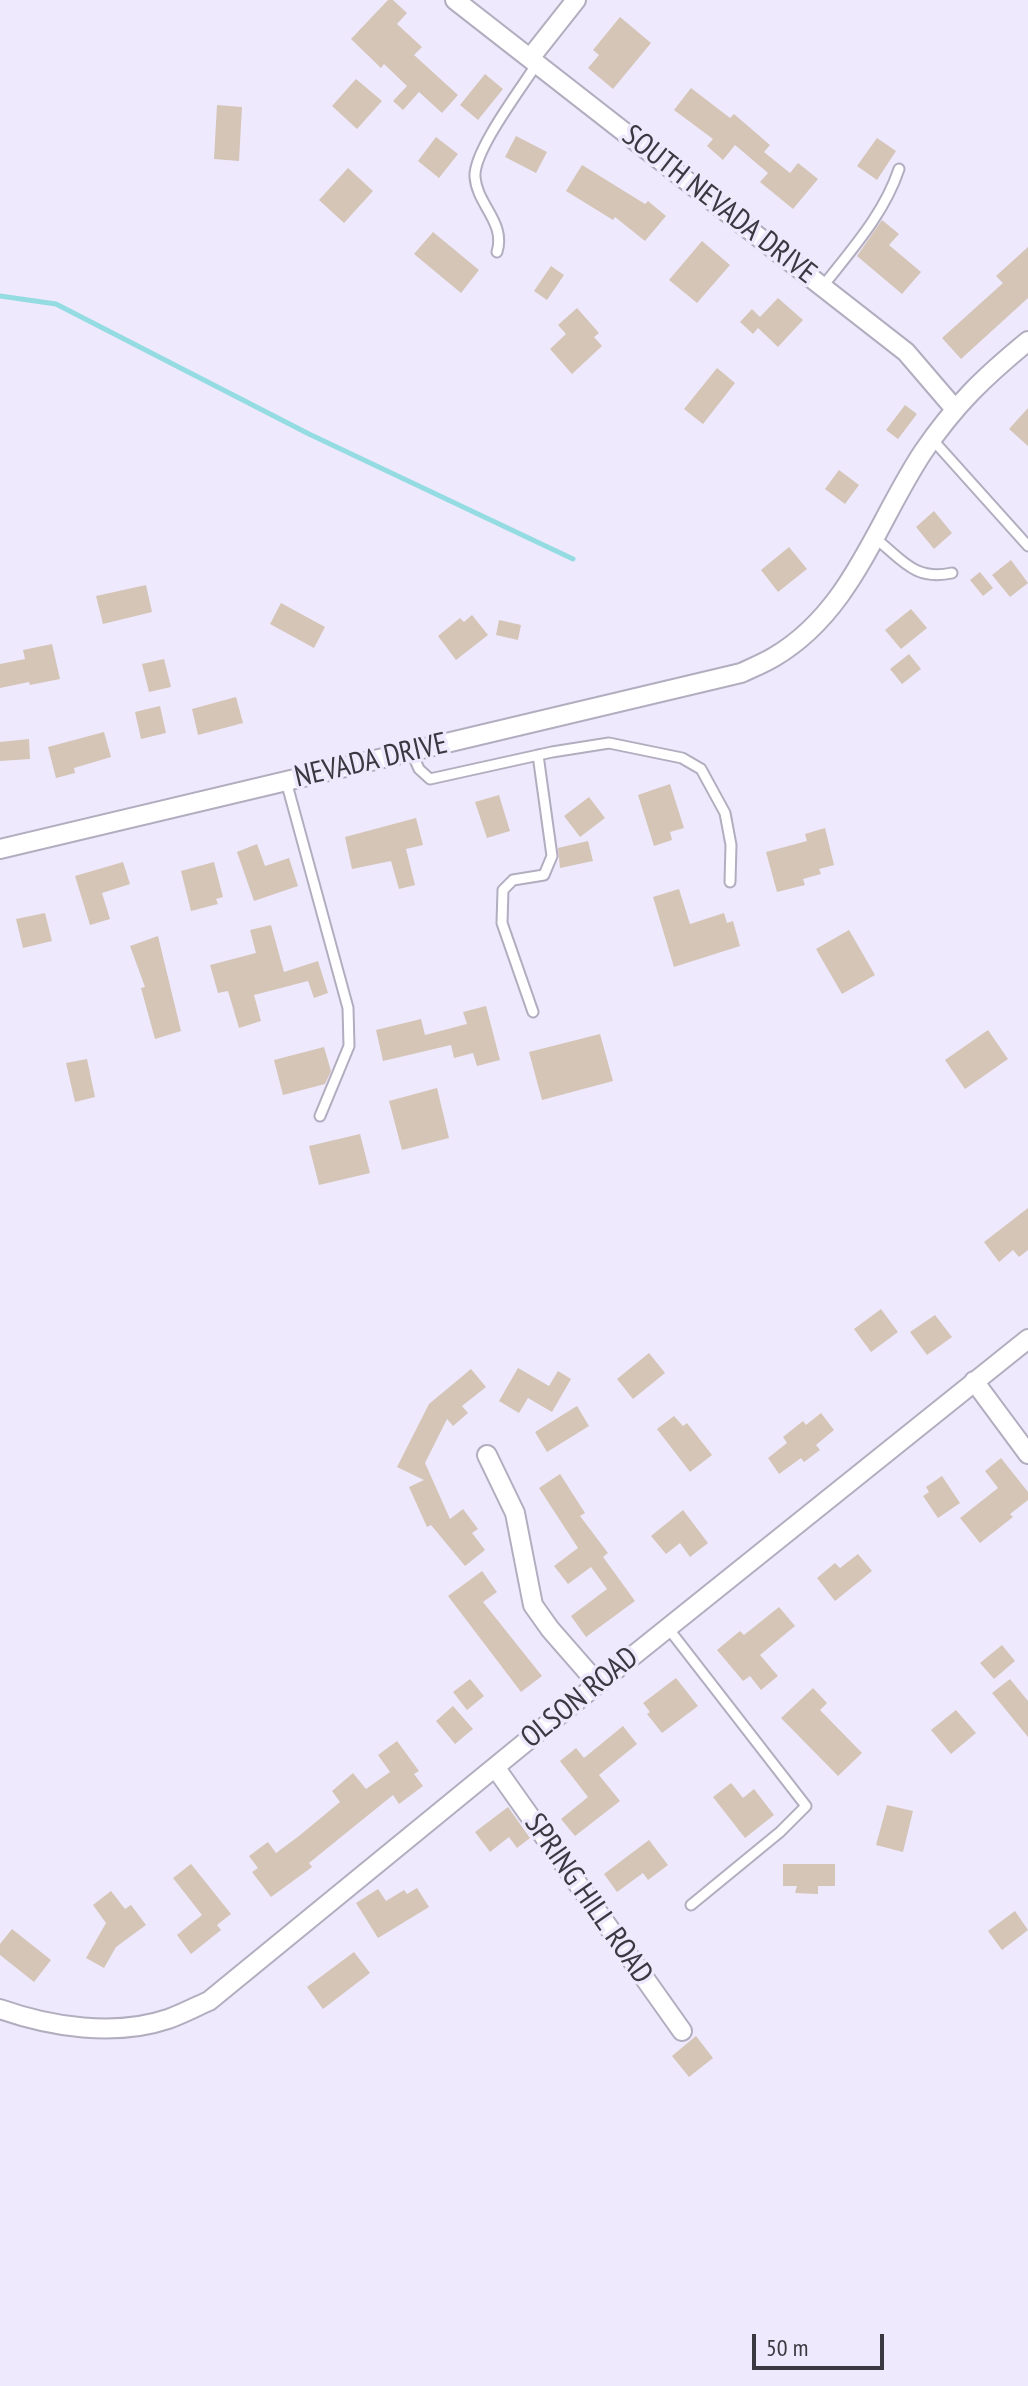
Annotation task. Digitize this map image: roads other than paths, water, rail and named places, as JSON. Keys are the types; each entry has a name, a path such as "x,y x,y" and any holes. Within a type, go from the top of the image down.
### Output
{"street":[{"name":"SOUTH NEVADA DRIVE","path":"455,0 906,352 954,408"},
{"path":"535,60 576,0"},
{"path":"875,538 932,439 954,408 1028,341"},
{"name":"NEVADA DRIVE","path":"0,849 741,673 775,657 815,626 845,590 875,538"},
{"name":"OLSON ROAD","path":"0,2009 39,2023 119,2029 166,2020 209,2001 1028,1339"},
{"path":"974,1381 1028,1454"},
{"path":"487,1455 515,1513 533,1605 598,1684"},
{"name":"SPRING HILL ROAD","path":"495,1767 682,2031"}],"lane":[{"path":"497,252 501,241 499,231 478,192 474,176 476,165 488,138 535,60"},
{"path":"823,286 876,218 892,191 899,169"},
{"path":"932,439 1028,546"},
{"path":"875,538 926,576 952,573"},
{"path":"411,751 419,769 430,779 609,743 682,758 701,769 725,813 731,845 730,882"},
{"path":"533,1012 502,923 503,890 513,880 544,875 552,856 538,755"},
{"path":"286,781 348,1008 349,1046 320,1116"},
{"path":"668,1628 806,1806 780,1832 691,1905"}],"waterway":[{"path":"0,296 56,304 309,434 573,559"}]}
